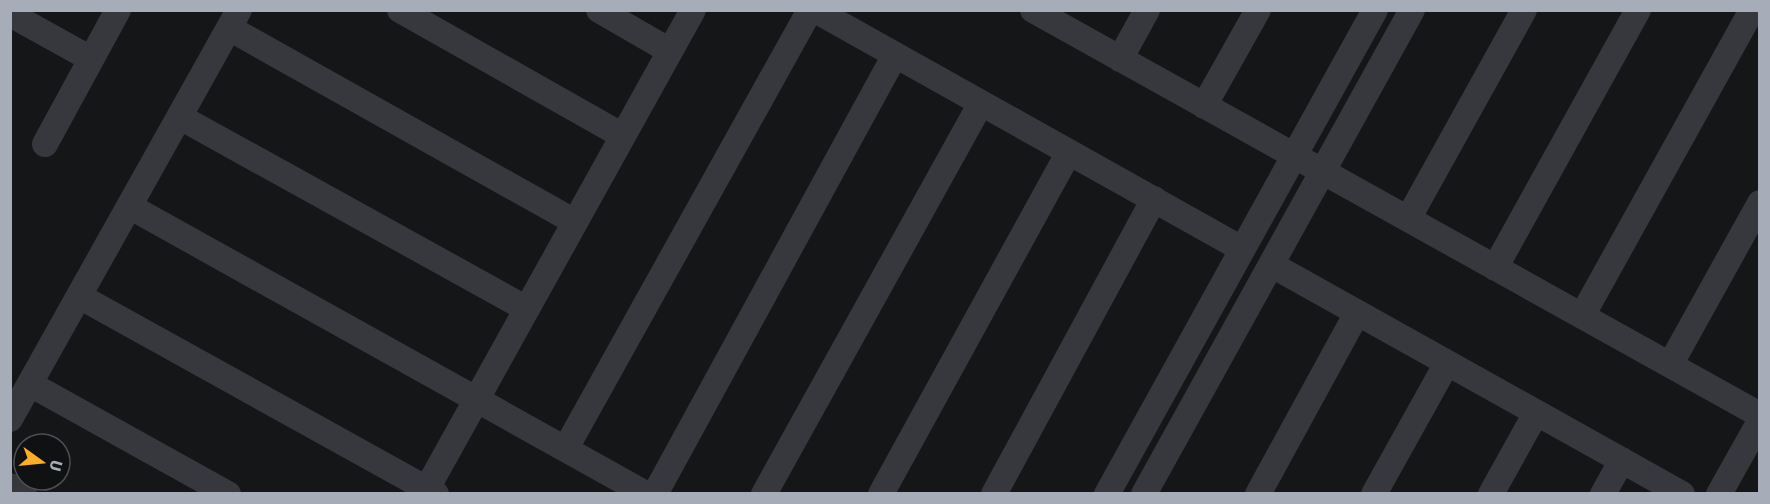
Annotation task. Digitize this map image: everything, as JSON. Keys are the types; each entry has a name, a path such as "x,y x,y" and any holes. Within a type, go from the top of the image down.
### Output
{"street":[{"path":"45,144 118,10"},
{"path":"399,10 623,136"},
{"path":"599,10 670,51"},
{"path":"79,296 429,492 477,399 693,10"},
{"path":"566,448 810,10"},
{"path":"815,10 1242,249"},
{"path":"1120,59 1148,10"},
{"path":"1204,106 1258,10"},
{"path":"1107,494 1375,10"},
{"path":"1144,494 1412,10"},
{"path":"1407,219 1524,10"},
{"path":"1495,268 1638,10"},
{"path":"1582,316 1752,10"},
{"path":"1037,12 1760,415"},
{"path":"10,14 91,59"},
{"path":"10,419 234,19 575,222"},
{"path":"655,494 895,55"},
{"path":"764,494 981,104"},
{"path":"180,117 527,309"},
{"path":"881,494 1069,152"},
{"path":"994,494 1154,200"},
{"path":"1670,365 1760,202"},
{"path":"129,206 646,494"},
{"path":"1272,265 1682,494"},
{"path":"1258,494 1357,313"},
{"path":"1374,494 1447,363"},
{"path":"30,384 228,494"},
{"path":"1491,494 1536,412"},
{"path":"1719,494 1760,421"},
{"path":"1603,494 1622,460"},
{"path":"10,486 24,494"}]}
